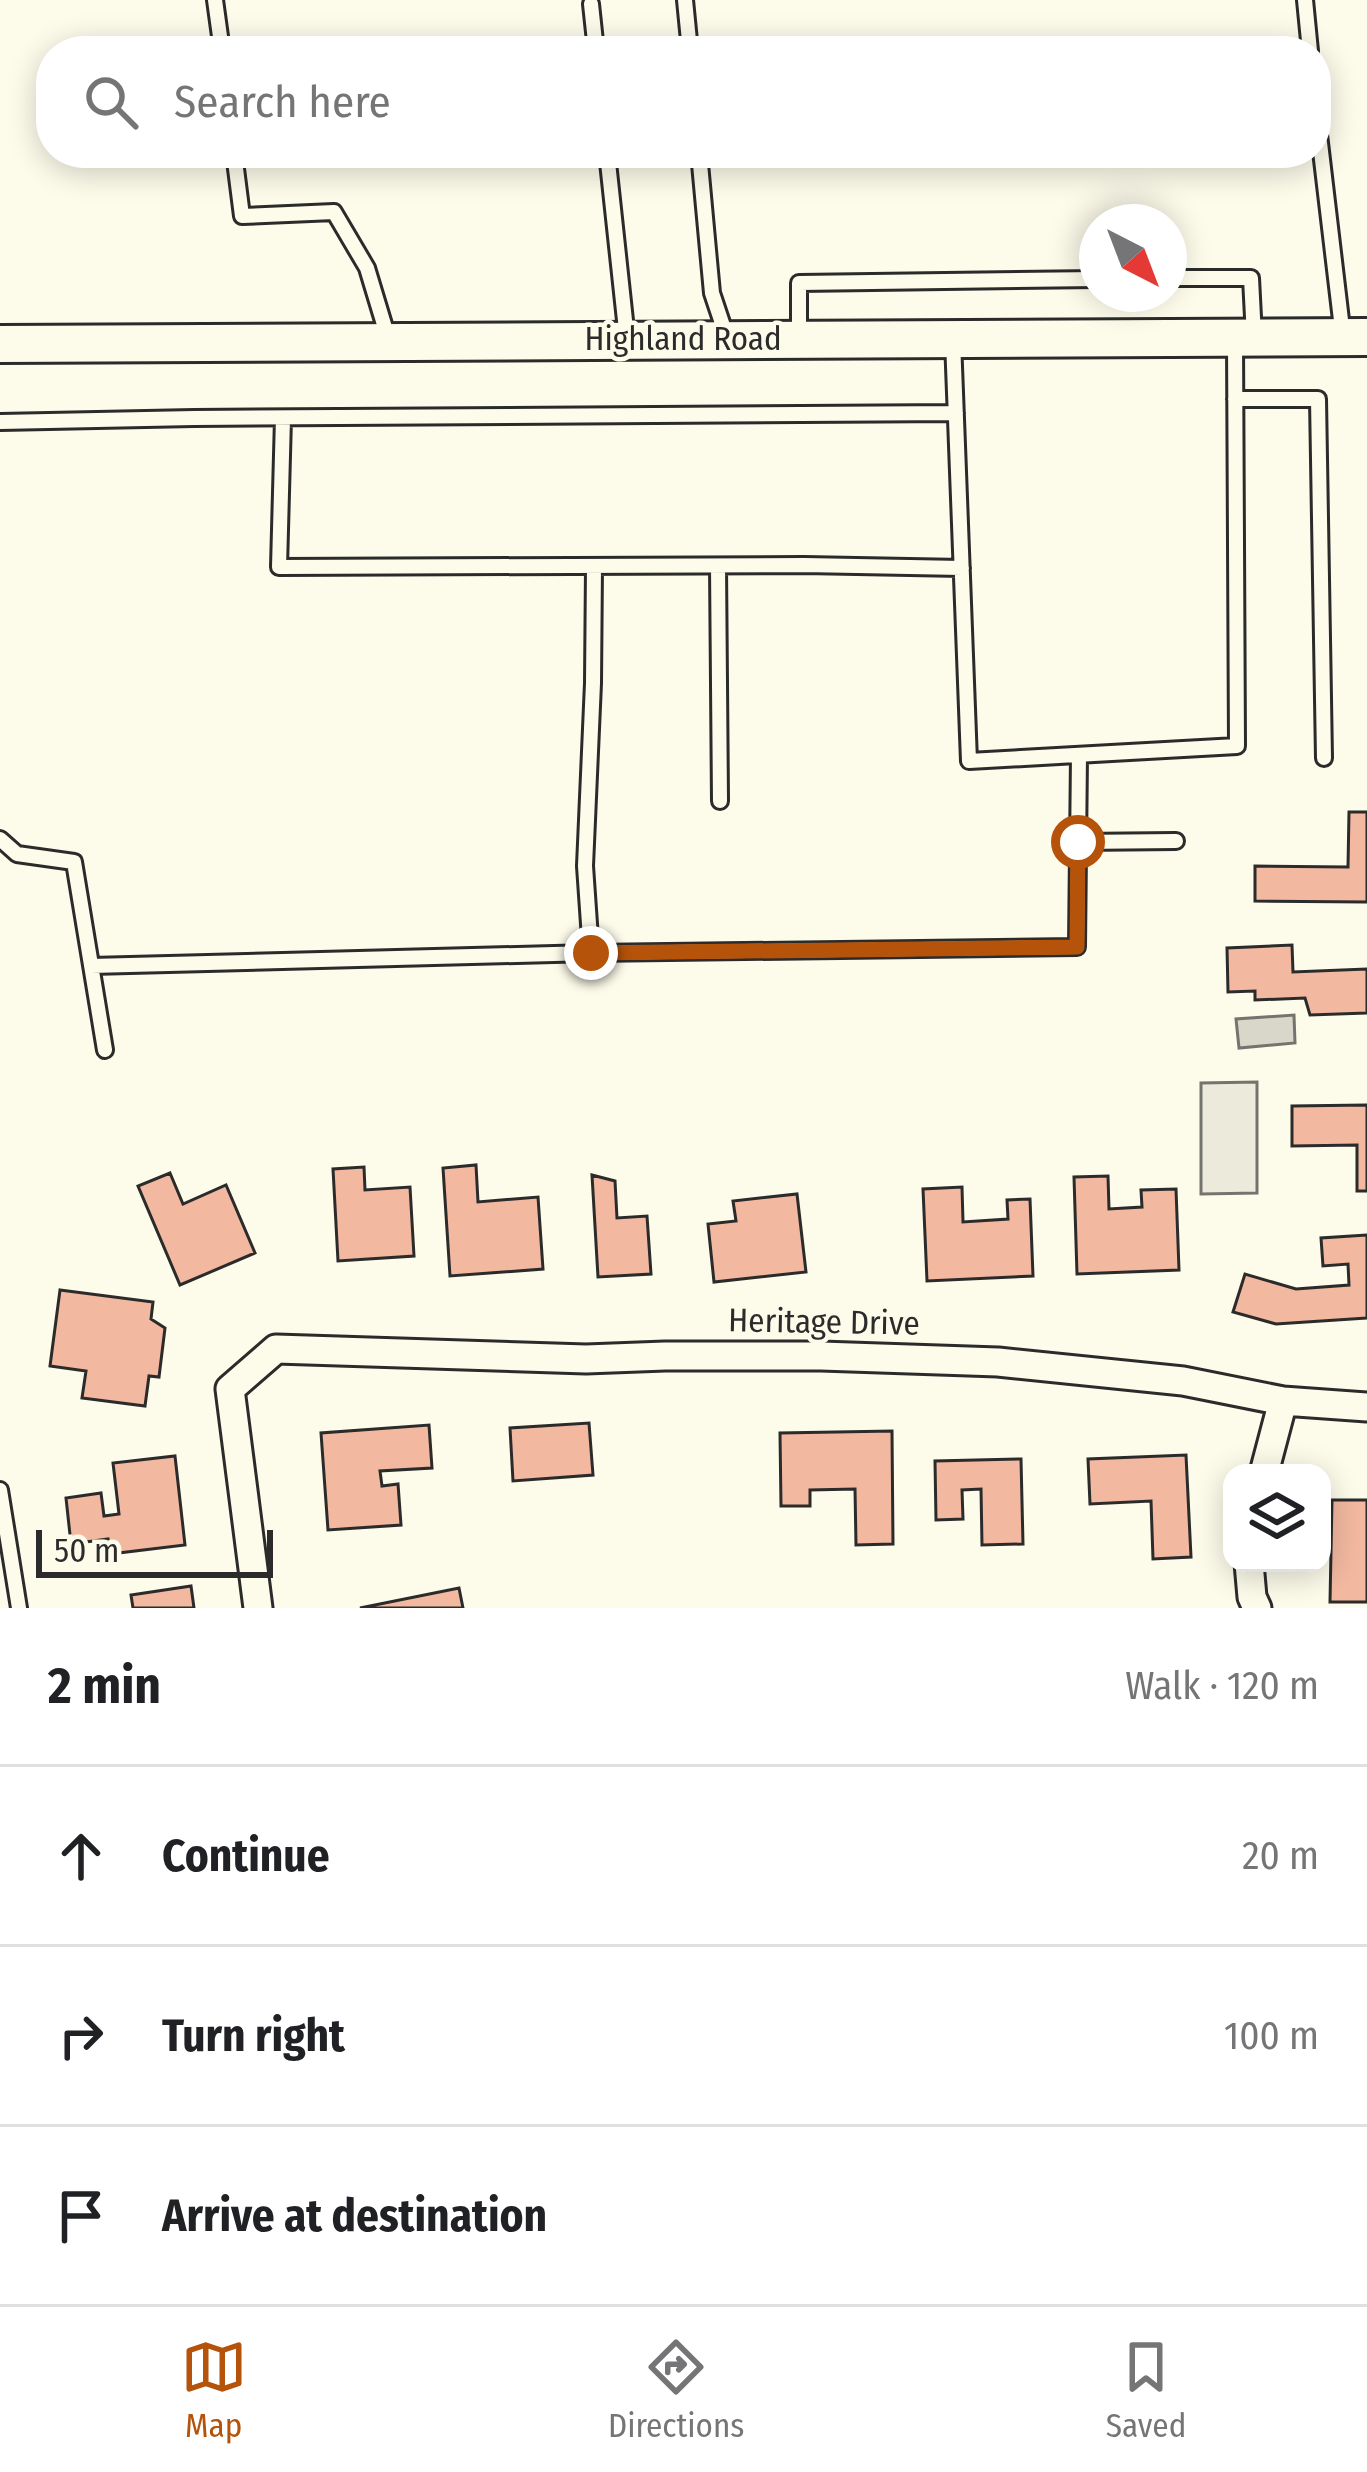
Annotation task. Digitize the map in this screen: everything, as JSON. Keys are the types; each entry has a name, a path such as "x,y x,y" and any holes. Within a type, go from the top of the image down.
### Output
{"street":[{"name":"Highland Road","path":"0,344 1355,337"},
{"name":"Heritage Drive","path":"258,1608 230,1389 277,1348 586,1359 821,1356 998,1362 1183,1381 1283,1401 1367,1407"},
{"path":"1266,1464 1283,1401"},
{"path":"1250,1572 1258,1608"}],"lane":[{"path":"215,0 220,36"},
{"path":"685,0 689,36"},
{"path":"1305,0 1309,36"},
{"path":"591,4 594,36"},
{"path":"236,168 242,216 334,212 367,268 388,341"},
{"path":"609,168 627,339"},
{"path":"700,168 712,293 727,338"},
{"path":"1326,168 1355,337"},
{"path":"799,338 799,283 1079,278"},
{"path":"953,338 969,761 1237,746 1235,399 1251,278 1187,278"},
{"path":"1235,399 1318,399 1324,758"},
{"path":"0,422 956,413"},
{"path":"283,418 279,567 962,568"},
{"path":"718,566 719,801"},
{"path":"591,953 585,866 594,567"},
{"path":"91,966 1077,947 1078,754"},
{"path":"0,838 17,854 74,862 105,1050"},
{"path":"1078,842 1176,841"},
{"path":"0,1490 19,1608"}],"shaded area":[{"path":"1294,1015 1295,1043 1239,1048 1236,1019"},
{"path":"1257,1082 1257,1193 1201,1194 1201,1083"}],"building":[{"path":"1349,812 1367,812 1367,902 1255,901 1255,866 1348,867"},
{"path":"1292,945 1293,972 1367,969 1367,1013 1310,1015 1305,998 1255,1000 1255,991 1228,992 1227,948"},
{"path":"1367,1105 1367,1191 1357,1191 1357,1145 1292,1146 1292,1106"},
{"path":"476,1165 478,1202 538,1197 543,1269 450,1276 443,1168"},
{"path":"364,1167 365,1190 410,1187 414,1256 338,1261 333,1169"},
{"path":"170,1173 183,1204 226,1185 255,1253 180,1285 138,1186"},
{"path":"592,1175 615,1181 617,1218 647,1216 651,1274 598,1277"},
{"path":"1108,1176 1109,1209 1142,1207 1141,1190 1176,1189 1179,1270 1077,1274 1074,1177"},
{"path":"962,1187 963,1222 1008,1219 1007,1200 1030,1199 1033,1276 927,1281 923,1189"},
{"path":"797,1194 806,1272 714,1282 708,1224 736,1221 733,1201"},
{"path":"1367,1235 1367,1318 1276,1324 1233,1312 1245,1274 1296,1289 1349,1285 1348,1264 1323,1266 1321,1238"},
{"path":"60,1290 153,1302 151,1319 165,1328 159,1377 149,1376 145,1406 82,1398 86,1371 50,1366"},
{"path":"589,1423 593,1475 513,1481 510,1428"},
{"path":"429,1425 432,1468 380,1471 382,1486 398,1484 401,1525 328,1530 321,1433"},
{"path":"892,1431 893,1544 856,1545 855,1489 810,1490 810,1506 781,1506 780,1433"},
{"path":"1186,1455 1191,1557 1153,1559 1151,1501 1090,1504 1088,1459"},
{"path":"175,1456 185,1545 110,1554 108,1539 71,1544 66,1498 101,1493 104,1516 119,1514 113,1463"},
{"path":"1021,1459 1023,1544 982,1545 981,1489 962,1490 963,1519 936,1520 935,1461"},
{"path":"1332,1500 1367,1500 1367,1602 1330,1602"},
{"path":"191,1586 194,1608 133,1608 131,1595"},
{"path":"459,1588 463,1608 360,1608"}],"route":[{"path":"591,953 1077,947 1078,842"}]}
